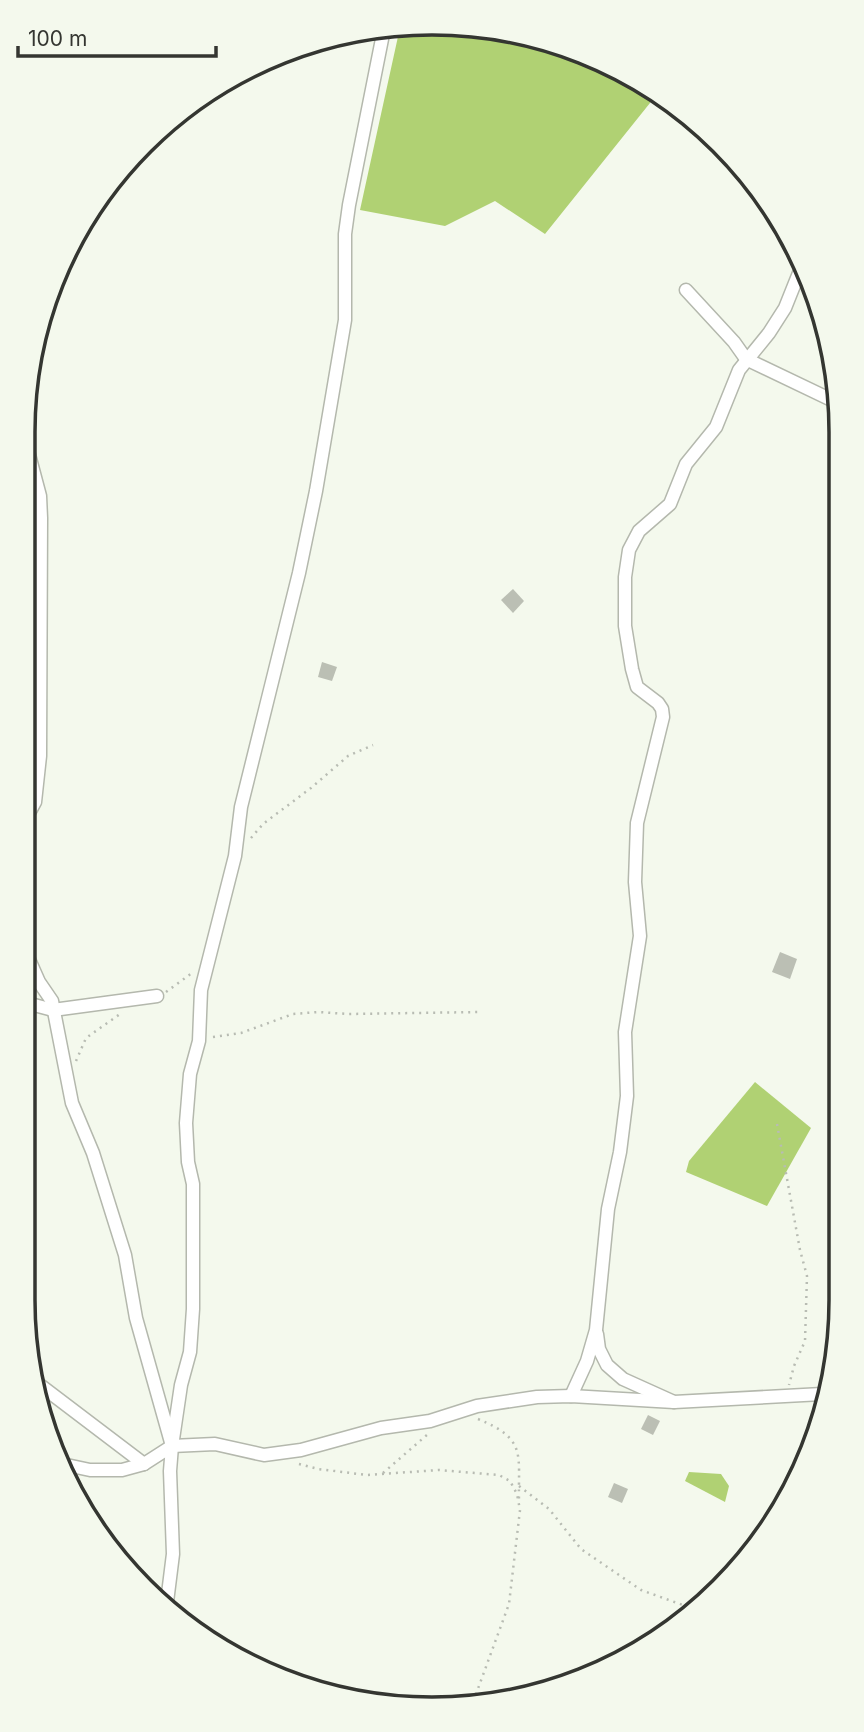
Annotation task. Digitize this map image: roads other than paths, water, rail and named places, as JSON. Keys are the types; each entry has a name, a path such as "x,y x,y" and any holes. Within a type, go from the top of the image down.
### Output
{"street":[{"path":"168,1596 173,1554 170,1471 172,1446 181,1384 190,1352 193,1309 193,1184 188,1162 186,1123 190,1073 199,1041 201,990 235,856 241,807 299,573 316,491 345,320 345,234 349,205 382,38"},
{"path":"571,1396 587,1361 596,1330 608,1209 620,1152 627,1096 625,1032 640,936 635,882 637,823 663,717 658,703 637,687 632,669 625,626 625,577 629,550 639,531 670,504 686,464 716,427 739,370 785,308 798,277"},
{"path":"686,290 746,359 827,397"},
{"path":"35,477 40,496 41,518 40,756 35,802"},
{"path":"35,971 52,1002 72,1103 93,1153 125,1255 136,1318 172,1446"},
{"path":"35,1005 53,1010 157,996"},
{"path":"596,1330 599,1349 607,1365 623,1379 674,1402"},
{"path":"46,1390 144,1464"},
{"path":"71,1466 90,1470 122,1470 144,1464 172,1446 215,1444 264,1455 301,1450 381,1428 430,1421 477,1406 537,1397 571,1396 674,1402 817,1394"}]}
